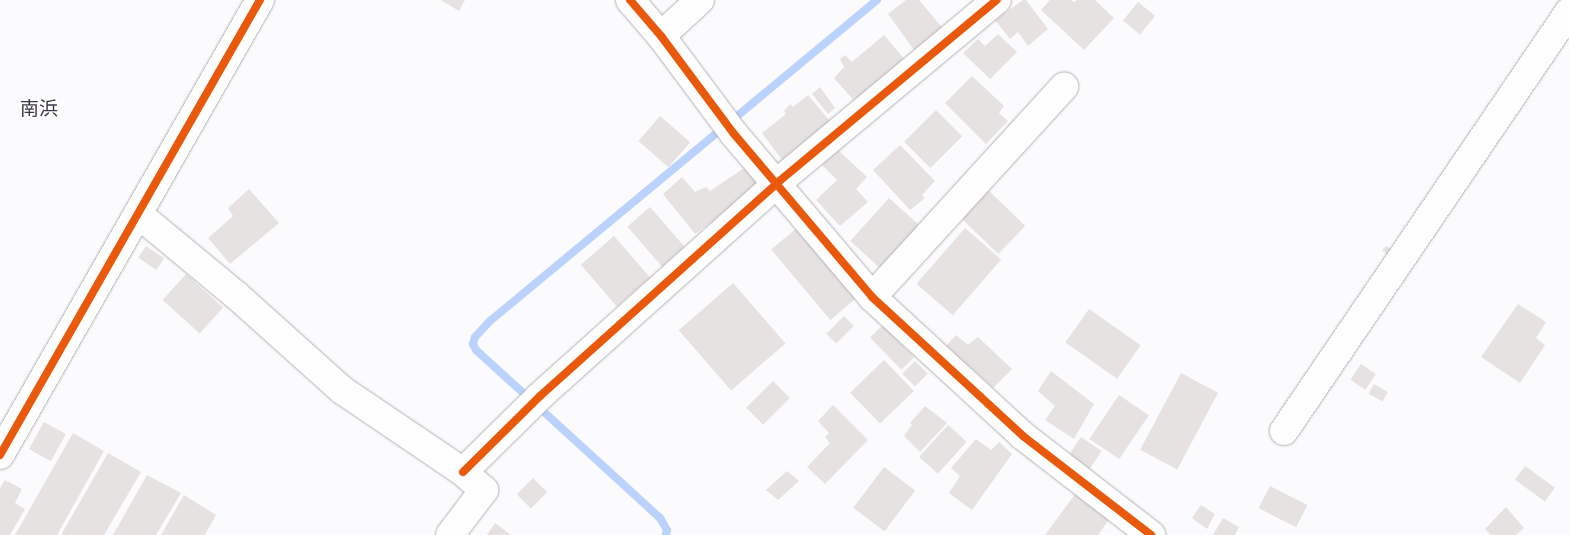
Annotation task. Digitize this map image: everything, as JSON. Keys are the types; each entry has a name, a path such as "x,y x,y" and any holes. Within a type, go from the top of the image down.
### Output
{"street":[{"path":"0,455 260,0"},
{"path":"630,0 661,36 728,125 872,297 1023,436 1151,535"},
{"path":"661,36 700,0"},
{"path":"463,472 533,403 777,183 997,0"},
{"path":"1284,431 1569,12"},
{"path":"872,297 1064,87"},
{"path":"138,214 236,295 342,390 463,472 484,490 450,535"}],"building":[{"path":"441,0 465,0 459,11"},
{"path":"906,0 919,0 946,32 917,54 888,14"},
{"path":"1023,0 1026,0 1048,29 1028,46 1018,32 1010,39 995,20"},
{"path":"1050,0 1071,0 1074,2 1077,0 1095,0 1114,18 1084,50 1041,10"},
{"path":"1138,2 1155,16 1140,34 1123,21"},
{"path":"998,34 1017,52 990,79 963,53 978,39 985,46"},
{"path":"884,35 906,61 857,104 834,78 844,67 840,59 845,55 852,62"},
{"path":"972,76 1004,106 999,113 1008,121 986,144 945,103"},
{"path":"820,87 835,108 828,114 812,94"},
{"path":"808,95 830,121 782,160 762,133 786,114 784,111 790,104 793,107"},
{"path":"936,110 962,136 930,168 904,142"},
{"path":"660,116 690,142 669,167 638,141"},
{"path":"900,145 935,181 922,195 925,198 910,210 873,170"},
{"path":"837,149 867,177 856,189 868,202 840,226 816,200 837,180 820,163"},
{"path":"744,168 760,187 695,234 663,194 682,177 695,192 706,187 710,191"},
{"path":"985,187 1025,226 998,254 958,215"},
{"path":"249,189 279,223 230,264 208,238 233,216 228,208"},
{"path":"889,198 920,226 881,269 850,241"},
{"path":"650,207 685,247 662,267 627,227"},
{"path":"798,227 857,297 830,320 771,249"},
{"path":"965,228 1001,259 953,315 916,284"},
{"path":"614,236 650,278 617,306 581,265"},
{"path":"146,246 164,258 156,270 138,258"},
{"path":"1386,246 1396,251 1392,258 1382,250"},
{"path":"186,274 223,307 200,333 163,300"},
{"path":"733,283 785,343 731,391 679,330"},
{"path":"1518,304 1546,322 1536,338 1545,345 1520,383 1481,357"},
{"path":"1089,309 1141,345 1117,379 1065,343"},
{"path":"844,316 854,326 836,344 826,334"},
{"path":"883,325 914,357 901,370 870,338"},
{"path":"956,335 968,345 978,337 1012,369 993,388 969,366 963,372 946,346"},
{"path":"884,360 914,391 880,424 850,393"},
{"path":"915,361 928,374 915,386 902,374"},
{"path":"1361,364 1376,374 1365,390 1350,380"},
{"path":"1051,371 1094,404 1074,439 1045,420 1055,406 1038,391"},
{"path":"1181,373 1218,393 1177,470 1140,450"},
{"path":"773,381 790,398 763,425 746,408"},
{"path":"1374,384 1388,392 1382,402 1368,394"},
{"path":"1119,395 1149,415 1119,459 1089,439"},
{"path":"833,405 868,440 825,484 807,467 830,443 825,437 829,433 818,421"},
{"path":"925,406 947,423 920,452 904,436 912,425 910,423"},
{"path":"44,422 66,434 51,461 29,449"},
{"path":"948,425 967,442 938,474 919,457"},
{"path":"73,433 104,451 57,535 15,535"},
{"path":"1081,437 1102,451 1089,470 1068,456"},
{"path":"976,439 991,450 999,442 1012,454 972,510 949,493 960,476 951,468"},
{"path":"108,453 141,472 104,535 61,535"},
{"path":"1525,466 1555,488 1545,502 1515,480"},
{"path":"884,467 915,490 884,531 853,508"},
{"path":"787,471 799,481 778,500 766,490"},
{"path":"147,475 181,493 156,535 113,535"},
{"path":"533,478 547,492 531,508 517,494"},
{"path":"5,480 22,489 15,503 25,509 10,535 0,535 0,488"},
{"path":"1270,486 1307,505 1296,527 1259,508"},
{"path":"1076,493 1110,518 1098,535 1045,535"},
{"path":"184,495 216,515 205,535 161,535"},
{"path":"1201,505 1215,514 1207,529 1192,518"},
{"path":"1506,507 1524,528 1516,535 1491,535 1485,529"},
{"path":"1223,518 1239,527 1235,535 1213,535"},
{"path":"495,523 511,535 487,535"}],"waterway":[{"path":"666,535 667,530 660,518 476,350 473,344 475,337 490,321 877,0"}],"cycle path":[{"path":"0,455 260,0"},
{"path":"630,0 661,36 734,134 872,297 1023,436 1151,535"},
{"path":"463,472 540,396 777,183 997,0"}],"district":[{"name":"南浜","path":"39,109"}]}
